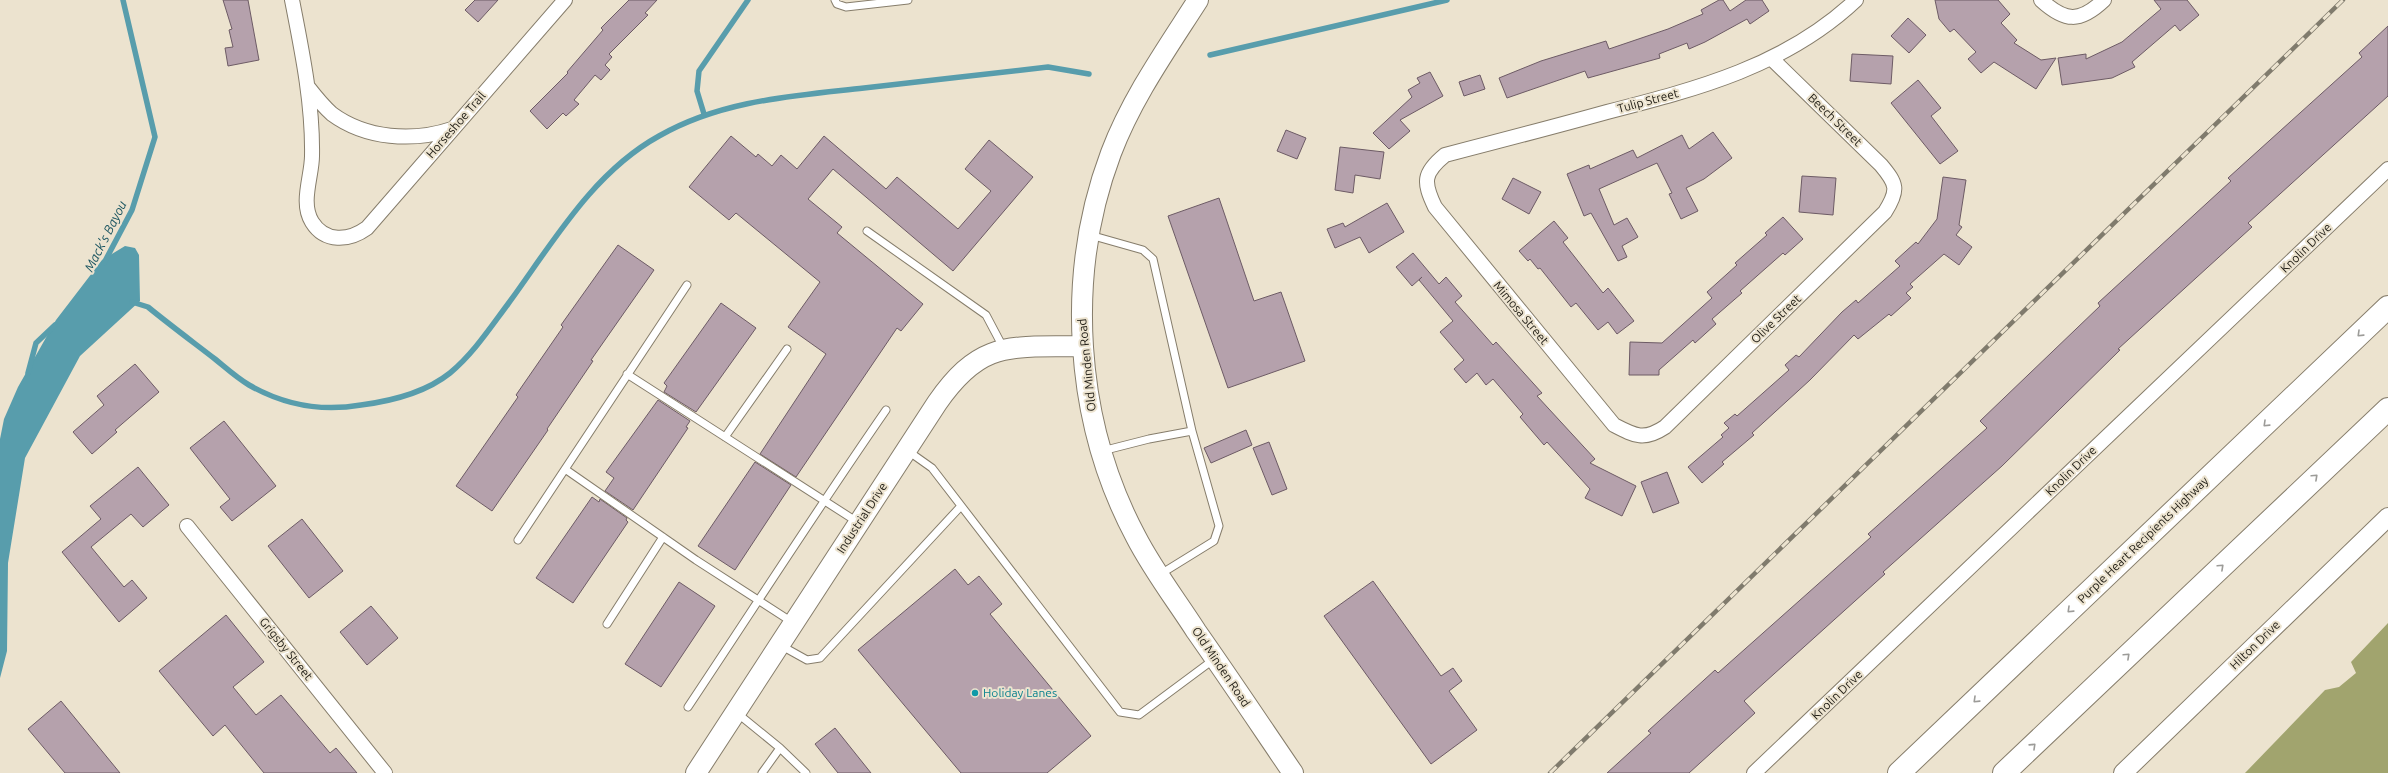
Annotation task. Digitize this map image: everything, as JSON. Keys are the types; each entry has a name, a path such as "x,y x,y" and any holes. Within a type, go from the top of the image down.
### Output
{"highway":[{"name":"Purple Heart Recipients Highway","path":"1899,773 2388,307"},
{"path":"2004,773 2388,409"}],"main road":[{"name":"Old Minden Road","path":"1198,0 1144,85 1119,134 1103,176 1090,235 1083,284 1083,346 1090,402 1102,451 1135,535 1159,575 1293,773"},
{"name":"Industrial Drive","path":"696,773 906,450 957,376 975,361 989,353 1004,349 1083,346"}],"street":[{"path":"292,0 307,86 332,114 358,128 402,137 420,137 452,129"},
{"name":"Horseshoe Trail","path":"307,86 312,142 312,166 307,204 308,213 312,222 329,236 340,239 357,235 367,228 565,0"},
{"name":"Tulip Street","path":"1428,172 1445,155 1677,94 1724,79 1772,59 1813,34 1856,0"},
{"path":"2041,0 2060,15 2078,18 2104,0"},
{"name":"Beech Street","path":"1772,59 1881,165 1895,184"},
{"name":"Knolin Drive","path":"1754,773 2388,169"},
{"name":"Mimosa Street","path":"1428,172 1426,184 1435,207 1614,425 1640,437"},
{"name":"Olive Street","path":"1640,437 1654,434 1665,427 1885,212 1895,195 1895,184"},
{"name":"Hilton Drive","path":"2122,773 2388,518"},
{"name":"Grigsby Street","path":"187,526 385,773"}],"lane":[{"path":"835,0 837,4 846,7 908,0"},
{"path":"867,231 986,315 1004,349"},
{"path":"1090,235 1143,250 1153,259 1192,431 1219,526 1214,541 1159,575"},
{"path":"518,540 687,285"},
{"path":"726,437 787,349"},
{"path":"627,374 859,523"},
{"path":"688,707 759,601 823,500 886,410"},
{"path":"1102,451 1149,439 1192,431"},
{"path":"906,450 932,468 1120,712 1139,715 1215,658"},
{"path":"565,469 663,537 794,623"},
{"path":"780,644 807,660 820,658 961,506"},
{"path":"607,624 663,537"},
{"path":"736,712 780,748 806,773"},
{"path":"762,773 780,748"}],"green space":[{"path":"2388,623 2388,773 2245,773 2325,690 2339,687 2356,673 2351,662"}],"water":[{"path":"125,246 135,248 139,255 140,301 80,356 25,458 8,563 7,651 0,678 0,439 4,419 18,387 56,320 102,260"}],"building":[{"path":"223,0 248,0 259,60 228,66 225,48 233,47 229,30 232,29"},
{"path":"475,0 498,0 478,22 465,10"},
{"path":"629,0 657,0 645,13 648,15 609,54 612,57 605,65 610,70 601,80 595,75 574,100 579,104 566,116 563,113 547,129 530,111 568,73 567,72 603,30 601,28"},
{"path":"1719,0 1723,0 1730,11 1746,0 1762,0 1769,11 1750,24 1747,19 1689,49 1687,43 1659,54 1660,58 1588,78 1585,71 1507,98 1499,78 1541,61 1606,41 1609,49 1668,29 1703,14 1701,10"},
{"path":"1935,0 1998,0 2010,14 2001,23 2017,40 2014,43 2041,60 2056,58 2036,89 1994,62 1981,73 1968,59 1976,52 1954,29 1950,32 1939,19"},
{"path":"2154,0 2187,0 2199,15 2180,31 2175,25 2132,62 2135,67 2112,78 2062,85 2058,58 2086,54 2086,59 2122,42 2161,9"},
{"path":"1908,18 1926,35 1909,53 1891,36"},
{"path":"2388,26 2388,96 2248,223 2252,227 2118,349 2120,350 2002,466 1883,572 1885,574 1744,701 1755,713 1689,773 1607,773 1651,733 1648,731 1715,670 1718,673 1871,537 1868,534 1987,428 1980,421 2100,306 2098,303 2231,181 2228,178 2362,57 2359,53"},
{"path":"1852,54 1893,56 1891,84 1850,81"},
{"path":"1430,72 1443,96 1400,120 1410,131 1389,149 1373,133 1412,97 1408,90 1420,83 1417,78"},
{"path":"1480,75 1485,89 1464,96 1459,82"},
{"path":"1918,80 1941,108 1931,116 1958,151 1940,164 1891,103"},
{"path":"1286,130 1306,138 1297,159 1277,151"},
{"path":"1713,132 1732,158 1704,179 1686,188 1698,211 1681,219 1669,194 1672,193 1657,163 1599,189 1614,225 1627,218 1638,237 1622,246 1627,257 1618,261 1591,213 1584,216 1567,174 1589,165 1590,169 1633,150 1637,158 1682,135 1689,149"},
{"path":"731,136 756,157 758,154 772,166 781,155 797,169 824,136 886,189 897,177 958,229 991,191 965,169 989,140 1033,177 953,271 833,169 808,199 842,227 837,233 923,304 901,331 897,328 796,477 760,454 826,354 788,327 820,282 736,213 729,220 689,187"},
{"path":"1340,147 1384,152 1380,179 1355,175 1353,193 1335,190"},
{"path":"1802,176 1836,178 1833,215 1799,212"},
{"path":"1943,177 1966,180 1959,225 1962,227 1956,235 1972,247 1959,265 1944,254 1910,284 1913,287 1906,293 1911,298 1891,316 1889,314 1858,339 1854,335 1810,380 1752,433 1754,435 1722,462 1724,464 1702,483 1688,467 1723,437 1721,435 1729,428 1724,423 1735,414 1737,416 1789,370 1785,365 1796,355 1799,357 1842,312 1856,300 1858,303 1900,266 1895,261 1916,242 1918,244 1937,219"},
{"path":"1513,178 1541,192 1529,214 1502,199"},
{"path":"1219,198 1254,301 1281,292 1305,361 1228,388 1168,216"},
{"path":"1387,203 1404,232 1369,253 1360,237 1335,248 1327,229 1343,223 1345,227"},
{"path":"1783,217 1803,239 1785,255 1783,253 1740,291 1742,293 1712,319 1716,324 1695,343 1693,340 1659,370 1659,375 1629,375 1630,342 1662,343 1712,298 1707,292 1737,265 1735,263 1767,235 1765,233"},
{"path":"1554,221 1568,238 1563,242 1603,293 1608,288 1634,321 1617,334 1608,322 1598,330 1576,303 1571,307 1540,268 1538,269 1530,259 1528,261 1519,251"},
{"path":"618,245 654,270 591,360 593,361 547,429 548,430 492,511 456,486 518,397 516,395 563,327 561,325"},
{"path":"1413,253 1439,284 1446,277 1462,296 1455,302 1493,345 1496,342 1542,393 1537,396 1595,459 1590,463 1636,486 1622,516 1585,498 1590,489 1547,442 1544,445 1520,417 1523,414 1493,379 1486,385 1477,373 1466,383 1454,369 1464,360 1440,332 1453,321 1419,280 1422,277 1412,286 1396,267"},
{"path":"721,303 756,328 696,412 664,392 667,386 664,383"},
{"path":"135,364 159,392 115,430 117,432 92,454 73,432 104,405 97,396"},
{"path":"658,400 690,421 686,427 688,428 633,510 605,491 614,478 606,472"},
{"path":"224,421 276,486 232,521 220,507 230,499 190,448"},
{"path":"1246,430 1252,445 1211,463 1204,448"},
{"path":"1269,442 1287,489 1272,495 1253,448"},
{"path":"755,462 791,485 735,570 698,546"},
{"path":"138,467 169,505 143,527 131,514 91,547 124,587 132,580 147,598 119,622 62,552 101,519 90,506"},
{"path":"1667,472 1679,503 1653,513 1641,482"},
{"path":"592,497 599,502 600,499 627,518 626,520 628,522 573,603 536,578"},
{"path":"302,519 343,571 309,598 268,546"},
{"name":"Holiday Lanes","path":"955,569 968,585 979,576 1002,604 990,614 1091,736 1047,773 961,773 858,650"},
{"path":"1373,581 1441,676 1453,668 1462,681 1449,691 1477,730 1431,764 1324,616"},
{"path":"679,582 715,606 661,687 625,664"},
{"path":"371,606 398,638 367,665 340,632"},
{"path":"226,615 264,662 233,687 256,715 281,695 330,753 336,748 357,773 264,773 225,725 213,736 159,671"},
{"path":"61,701 120,773 65,773 28,729"},
{"path":"835,728 871,773 838,773 815,744"}],"waterway":[{"name":"Mack's Bayou","path":"104,263 132,210 155,137 123,0"},
{"path":"704,114 697,91 699,71 748,0"},
{"path":"1210,55 1447,0"},
{"path":"132,302 148,307 240,379 262,392 276,398 303,405 332,408 384,401 408,395 430,386 458,366 488,331 557,234 593,190 613,169 635,151 659,136 683,124 708,114 733,107 785,97 1048,67 1089,74"},
{"name":"Mack's Bayou","path":"28,373 36,343 55,325"}],"railway":[{"path":"1550,773 2343,0"}],"place":[{"name":"Holiday Lanes","path":"975,693"}]}
